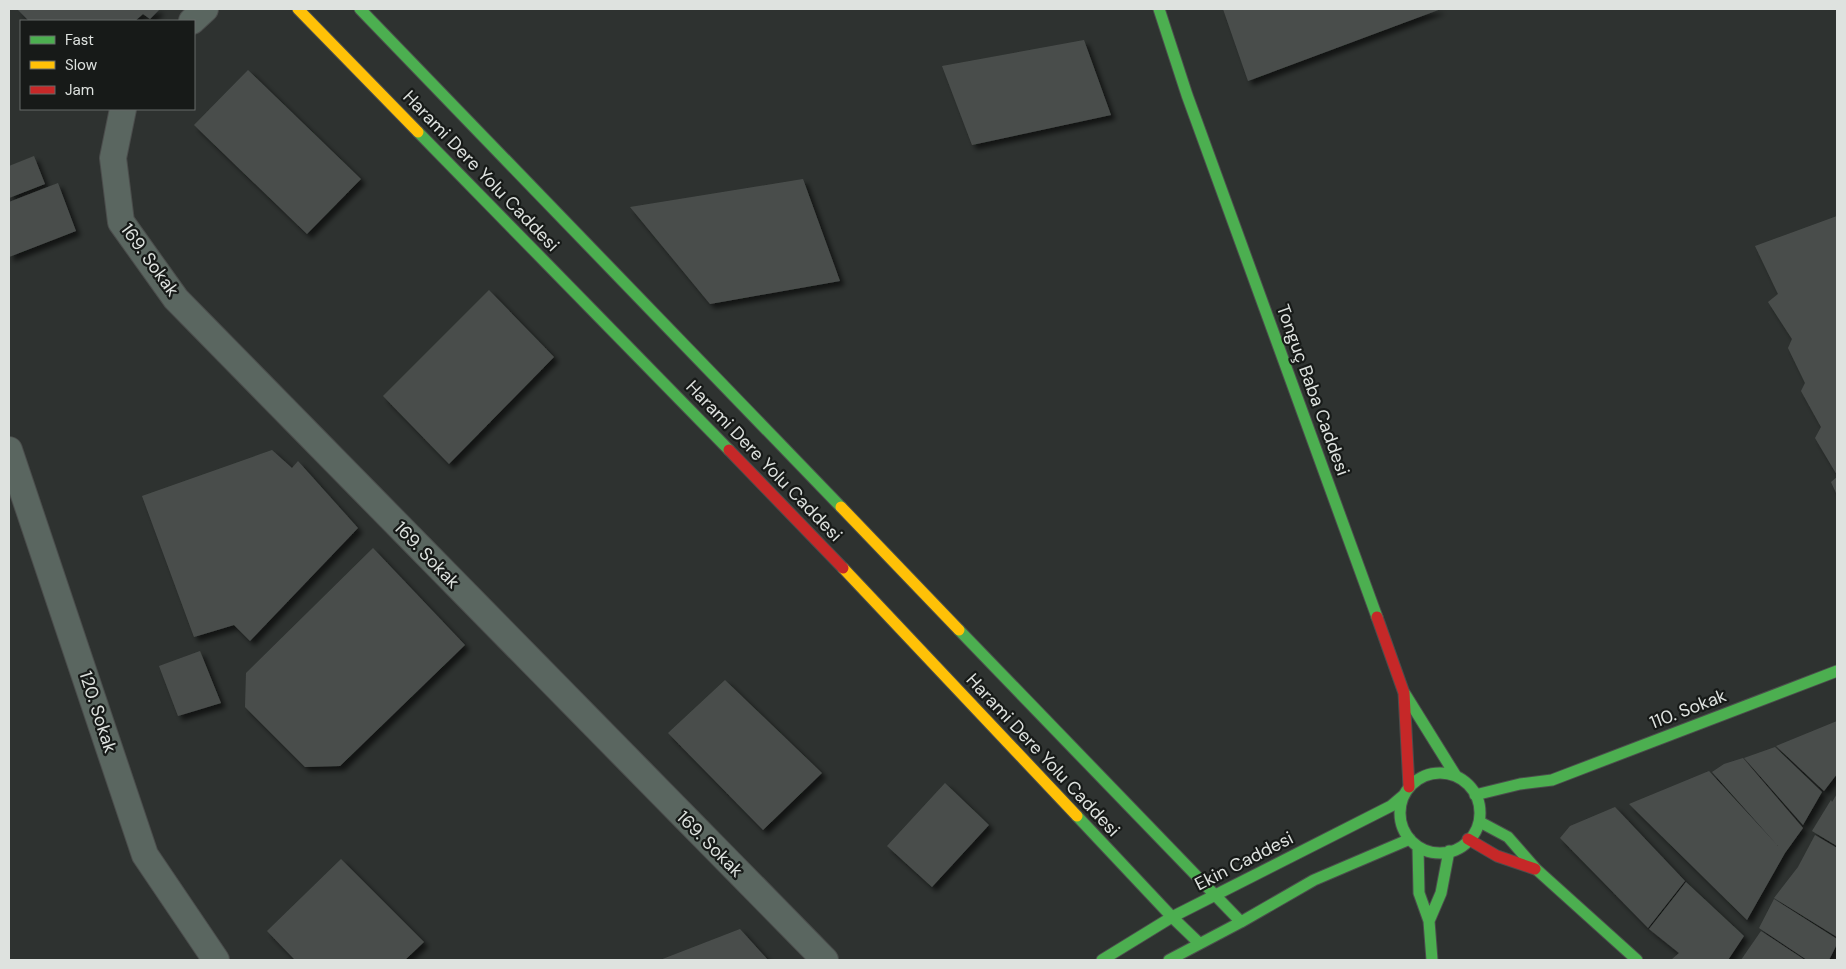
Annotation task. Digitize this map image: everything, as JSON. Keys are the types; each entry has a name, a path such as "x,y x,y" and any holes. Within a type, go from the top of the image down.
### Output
{"street":[{"path":"193,20 205,9"},
{"name":"Harami Dere Yolu Caddesi","path":"298,9 821,544 1172,918 1199,943"},
{"name":"Harami Dere Yolu Caddesi","path":"360,9 1241,922"},
{"name":"Tonguç Baba Caddesi","path":"1159,9 1187,95 1404,692 1406,791"},
{"name":"169. Sokak","path":"123,110 113,158 120,222 176,299 824,960"},
{"name":"120. Sokak","path":"9,450 145,855 216,960"},
{"name":"110. Sokak","path":"1552,780 1837,671"},
{"path":"1404,692 1456,776 1470,786 1478,800 1482,814 1508,838 1536,869 1637,960"},
{"path":"1456,776 1439,773 1422,777 1406,791 1401,804 1401,823 1414,843 1429,853 1444,853 1461,846 1474,833 1482,814"},
{"path":"1475,794 1520,784 1552,780"},
{"path":"1532,795 1552,780"},
{"name":"Ekin Caddesi","path":"1102,960 1215,894 1391,806 1406,791"},
{"path":"1468,839 1497,856 1536,869"},
{"path":"1414,843 1419,893 1429,921 1432,960"},
{"path":"1169,960 1241,922 1314,880 1414,843"},
{"path":"1429,921 1441,893 1449,851"}],"building":[{"path":"17,9 160,9 150,19 143,14 136,20 28,20"},
{"path":"1223,9 1441,9 1248,81"},
{"path":"1084,40 1111,115 972,145 942,66"},
{"path":"248,70 361,179 307,234 194,125"},
{"path":"34,156 45,184 9,198 9,166"},
{"path":"803,179 840,281 710,304 630,207"},
{"path":"58,183 76,231 9,257 9,202"},
{"path":"1837,216 1837,475 1815,438 1821,427 1801,391 1805,383 1788,348 1792,339 1768,302 1778,294 1755,246"},
{"path":"489,290 554,357 449,464 383,396"},
{"path":"272,450 292,468 298,461 358,528 250,641 234,625 194,637 142,496"},
{"path":"1837,477 1837,495 1831,482"},
{"path":"373,548 465,645 340,766 305,767 245,707 246,673"},
{"path":"200,651 221,703 178,716 159,666"},
{"path":"725,680 822,773 763,830 668,733"},
{"path":"1837,721 1837,774 1824,791 1776,746"},
{"path":"1775,747 1822,792 1803,825 1744,758"},
{"path":"1743,758 1803,828 1785,853 1747,920 1629,804 1709,771 1778,846 1712,772 1724,764"},
{"path":"945,783 989,825 932,887 887,846"},
{"path":"1837,794 1837,846 1812,831 1831,800 1832,802"},
{"path":"1615,807 1685,881 1648,928 1560,838 1570,826"},
{"path":"1815,835 1837,848 1837,937 1774,898 1798,867"},
{"path":"341,859 424,942 405,960 295,960 267,931"},
{"path":"1686,882 1744,936 1728,960 1671,960 1679,953 1649,929"},
{"path":"1774,899 1837,939 1837,944 1829,960 1807,960 1759,928"},
{"path":"740,929 768,960 660,960"},
{"path":"1761,931 1805,960 1741,960"}],"traffic: fast":[{"path":"360,9 841,507"},
{"path":"1159,9 1187,95 1377,617"},
{"path":"418,132 729,450"},
{"path":"959,630 1241,922"},
{"path":"1475,795 1520,784 1552,780 1837,671"},
{"path":"1405,694 1456,776"},
{"path":"1440,773 1455,776 1468,785 1477,798 1480,813 1477,828 1468,841 1455,850 1440,853 1425,850 1412,841 1403,828 1400,813 1403,798 1412,785 1425,776 1440,773"},
{"path":"1102,960 1172,917 1391,806 1404,795"},
{"path":"1077,816 1199,943"},
{"path":"1480,822 1508,837 1536,869 1637,960"},
{"path":"1169,960 1241,922 1314,880 1410,839"},
{"path":"1418,847 1419,893 1429,921 1432,960"},
{"path":"1429,921 1441,893 1449,851"}],"traffic: slow":[{"path":"298,9 418,132"},
{"path":"841,507 959,630"},
{"path":"843,568 1077,816"}],"traffic: jam":[{"path":"729,450 843,568"},
{"path":"1377,617 1404,693 1409,787"},
{"path":"1468,839 1497,856 1535,869"}]}
